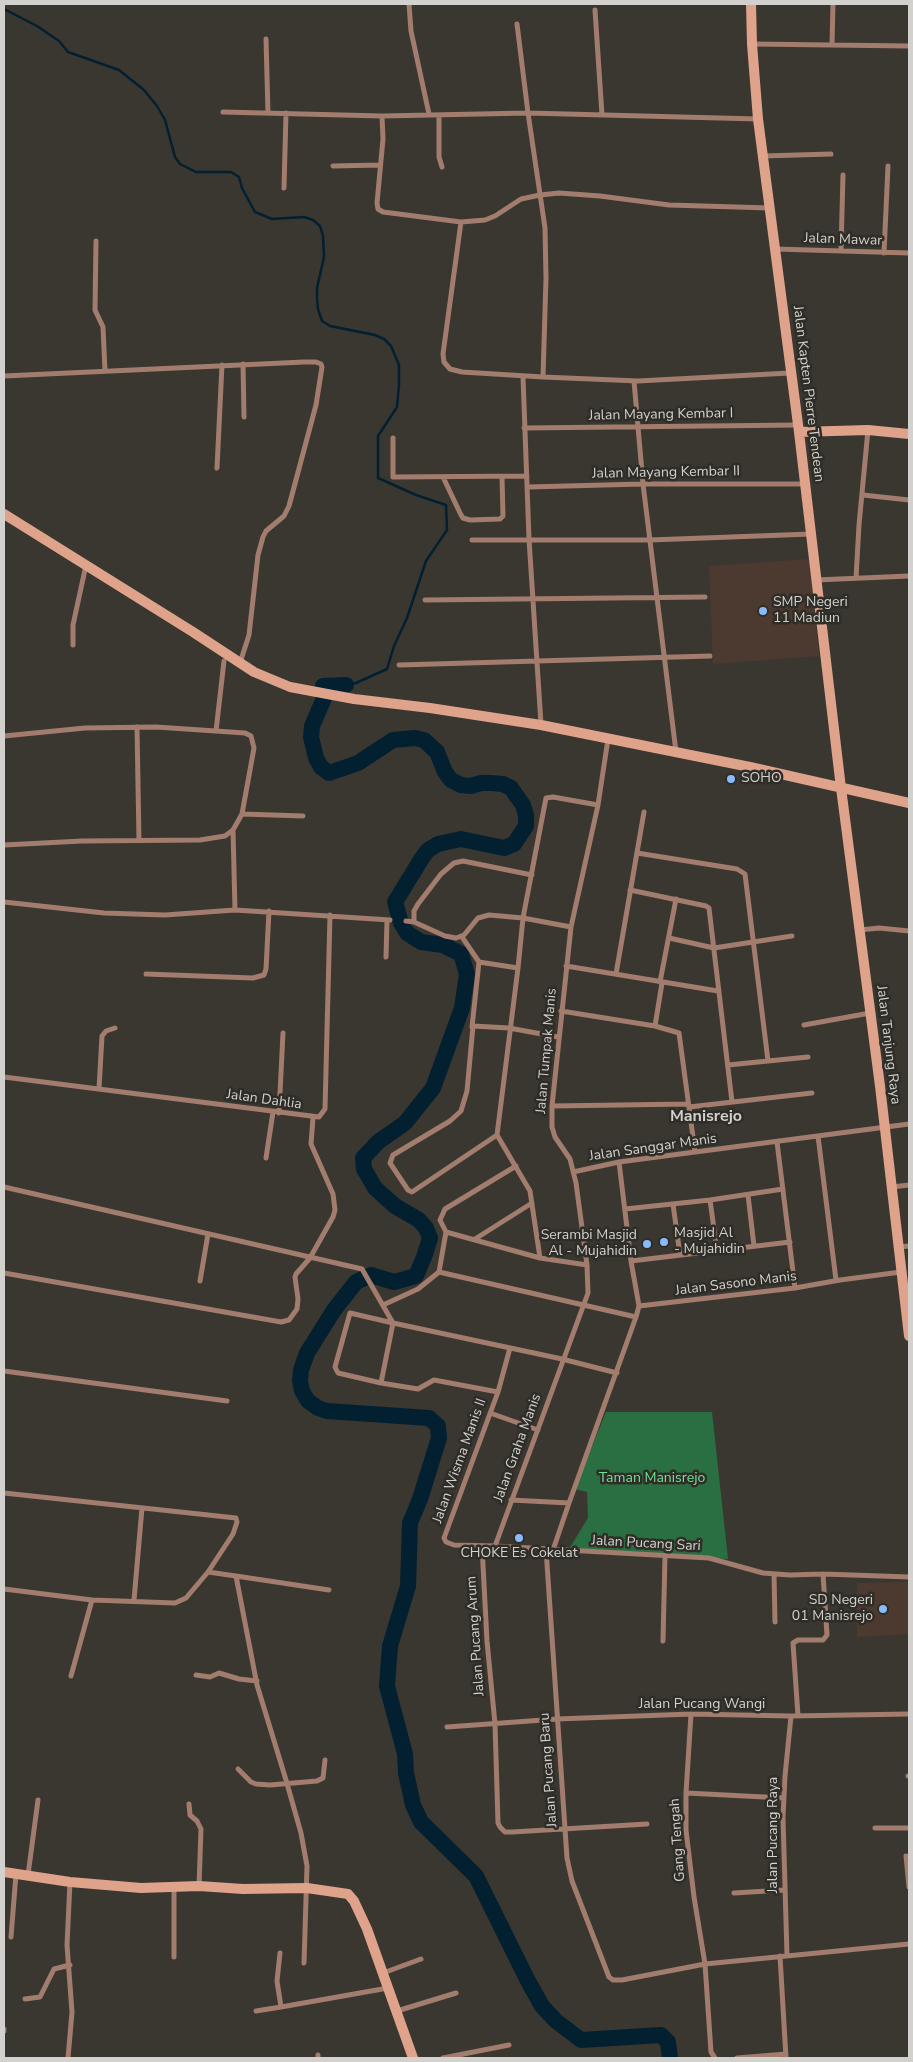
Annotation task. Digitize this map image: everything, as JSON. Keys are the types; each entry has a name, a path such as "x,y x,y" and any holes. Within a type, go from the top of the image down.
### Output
{"main road":[{"name":"Jalan Kapten Pierre Tendean","path":"751,4 758,119 805,484 841,788"},
{"path":"798,428 868,430 909,434"},
{"path":"4,514 240,664 276,682 306,691 541,725 676,752 909,803"},
{"name":"Jalan Tanjung Raya","path":"841,788 892,1187 904,1247 901,1272 907,1306 909,1336"},
{"path":"4,1872 70,1882 141,1888 199,1886 243,1889 307,1888 351,1896 364,1921 413,2058"}],"street":[{"path":"409,4 411,31 429,114"},
{"path":"832,4 832,45"},
{"path":"595,10 602,116"},
{"path":"517,24 545,245 543,377"},
{"path":"266,38 268,113"},
{"path":"752,44 909,46"},
{"path":"223,112 382,116 528,113 758,119"},
{"path":"284,188 286,113"},
{"path":"440,114 439,157 442,167"},
{"path":"382,116 383,139 377,203 380,210 461,222 484,220 495,216 515,202 540,195 572,194 669,205 770,208"},
{"path":"763,156 831,154"},
{"path":"333,166 380,165"},
{"path":"884,253 888,166"},
{"path":"841,250 843,175"},
{"path":"461,222 443,354 444,362 455,371 523,377 634,381 790,373"},
{"path":"96,241 95,310 103,327 105,371"},
{"name":"Jalan Mawar","path":"775,249 909,253"},
{"path":"4,376 243,364 316,362 322,367 316,405 289,506 284,516 266,531 263,536 258,555 249,635 240,664"},
{"path":"243,364 244,417"},
{"path":"217,468 222,366"},
{"path":"523,377 524,428 541,725"},
{"path":"634,381 643,484 676,752"},
{"name":"Jalan Mayang Kembar I","path":"524,428 638,426 798,428"},
{"path":"856,578 868,430"},
{"path":"393,438 393,477 528,476"},
{"path":"443,477 461,515 463,518 470,520 500,519 503,516 502,477"},
{"name":"Jalan Mayang Kembar II","path":"528,487 643,484 805,484"},
{"path":"863,495 909,500"},
{"path":"472,540 650,540 811,534"},
{"path":"73,645 73,625 86,565"},
{"path":"816,580 909,576"},
{"path":"425,600 705,598"},
{"path":"399,665 665,659 710,656"},
{"path":"216,730 224,661"},
{"path":"136,727 139,841"},
{"path":"4,736 85,728 136,727 216,730 245,734 251,736 253,741 251,766 242,814 233,830 225,836 200,840 82,841 4,845"},
{"name":"Jalan Tumpak Manis","path":"562,1359 584,1304 589,1280 573,1172 570,1159 555,1137 552,1126 552,1106 571,927 598,805 608,738"},
{"path":"540,1258 530,1191 497,1136 523,918 547,797 598,805"},
{"path":"616,974 644,812"},
{"path":"242,814 304,816"},
{"path":"233,830 235,910"},
{"path":"636,853 737,869 746,874 768,1061"},
{"path":"414,922 414,911 418,904 441,874 454,862 463,861 532,875"},
{"path":"630,890 709,908 732,1102"},
{"path":"655,1026 676,899"},
{"path":"4,902 104,913 165,915 235,910 389,920 386,957"},
{"path":"146,974 253,978 264,975 266,969 269,911"},
{"name":"Jalan Dahlia","path":"4,1077 313,1118 319,1117 325,1109 330,915"},
{"path":"406,921 414,922 445,936 456,938 462,937 471,924 483,916 523,918 571,927"},
{"path":"860,930 896,929 909,931"},
{"path":"669,938 714,948 792,936"},
{"path":"462,937 479,962 467,1091 461,1112 450,1121 393,1155 390,1163 408,1190 412,1192 497,1136"},
{"path":"479,962 518,968"},
{"path":"566,966 718,991"},
{"path":"561,1011 655,1026 674,1031 680,1036 695,1152"},
{"path":"804,1025 870,1013"},
{"path":"472,1028 473,1026 510,1028 558,1037"},
{"path":"99,1089 102,1036 106,1031 115,1028"},
{"path":"279,1113 283,1033"},
{"path":"728,1065 808,1057"},
{"path":"552,1106 688,1105 812,1093"},
{"path":"266,1158 273,1112"},
{"path":"4,1273 281,1322 289,1320 297,1309 298,1299 295,1277 310,1258 335,1210 333,1194 311,1144 313,1118"},
{"name":"Jalan Sanggar Manis","path":"573,1172 620,1162 909,1124"},
{"path":"818,1136 836,1280"},
{"path":"777,1142 795,1288"},
{"path":"553,1550 617,1373 639,1306 631,1261 620,1162"},
{"path":"383,1305 418,1289 439,1272 446,1232 440,1220 445,1209 516,1166"},
{"path":"892,1187 909,1185"},
{"path":"4,1187 362,1269 393,1323 381,1383"},
{"path":"625,1209 710,1200 783,1189"},
{"path":"748,1195 754,1246"},
{"path":"710,1200 717,1251"},
{"path":"475,1239 532,1203"},
{"path":"673,1204 680,1255"},
{"path":"446,1232 540,1258 588,1265"},
{"path":"200,1281 208,1234"},
{"path":"631,1261 790,1242"},
{"path":"439,1272 636,1317"},
{"name":"Jalan Sasono Manis","path":"639,1306 795,1288 836,1280 901,1272"},
{"path":"498,1392 437,1380 418,1389 338,1373 335,1367 350,1313 562,1359 617,1373"},
{"name":"Jalan Wisma Manis II","path":"444,1538 498,1392 510,1348"},
{"name":"Jalan Graha Manis","path":"495,1546 562,1359"},
{"path":"4,1371 227,1401"},
{"path":"490,1413 538,1430"},
{"path":"4,1493 236,1518 238,1522 208,1572 181,1602 166,1604 134,1600 92,1600 4,1589"},
{"path":"510,1500 569,1503"},
{"path":"134,1600 142,1508"},
{"name":"Jalan Pucang Sari","path":"444,1538 446,1542 454,1545 709,1558 741,1568 774,1574 909,1576"},
{"name":"Jalan Pucang Arum","path":"482,1546 486,1641 495,1724 498,1823 502,1830 512,1832 564,1828"},
{"name":"Jalan Pucang Baru","path":"546,1549 566,1858 572,1881 606,1973 613,1980 622,1980 705,1964"},
{"path":"663,1641 665,1556"},
{"path":"208,1572 329,1590"},
{"path":"774,1574 775,1622"},
{"path":"798,1716 793,1643 798,1640 823,1640 827,1635 823,1574"},
{"path":"236,1576 257,1681 301,1833 307,1866 304,1963"},
{"path":"71,1676 92,1600"},
{"path":"196,1674 210,1677 220,1673 257,1681"},
{"name":"Jalan Pucang Wangi","path":"447,1727 557,1719 691,1714 791,1716 909,1714"},
{"name":"Gang Tengah","path":"691,1714 686,1792 688,1855 705,1964 711,2052 715,2058"},
{"name":"Jalan Pucang Raya","path":"787,1955 784,1890 784,1798 791,1716"},
{"path":"238,1769 251,1782 256,1784 287,1784 321,1780 324,1774 325,1760"},
{"path":"686,1792 784,1798"},
{"path":"28,1876 38,1800"},
{"path":"189,1804 190,1815 197,1821 201,1829 199,1886"},
{"path":"564,1828 647,1824"},
{"path":"875,1828 909,1828"},
{"path":"906,1856 909,1887"},
{"path":"11,1938 16,1874"},
{"path":"68,2058 72,2012 68,1923 70,1882"},
{"path":"174,1887 174,1957"},
{"path":"734,1893 784,1890"},
{"path":"705,1964 909,1944"},
{"path":"280,1953 277,1981 281,2007"},
{"path":"737,2058 786,2056 780,1956"},
{"path":"383,1973 421,1959"},
{"path":"26,1999 40,1997 54,1969 70,1965"},
{"path":"256,2011 389,1988"},
{"path":"397,2011 456,1993"},
{"path":"443,2058 509,2045"}],"shaded area":[{"name":"SMP Negeri 11 Madiun","path":"810,559 819,656 713,664 709,566"},
{"name":"SD Negeri 01 Manisrejo","path":"909,1582 909,1634 857,1637 857,1583"}],"green space":[{"name":"Taman Manisrejo","path":"606,1412 712,1412 728,1559 569,1549 588,1518 587,1492 575,1489"}],"waterway":[{"path":"4,9 37,26 59,41 68,52 119,70 144,90 165,120 175,157 180,164 196,172 231,172 239,177 242,188 255,212 272,219 304,217 313,220 320,226 323,236 324,257 317,288 317,298 322,321 330,326 375,335 384,339 391,346 399,365 397,407 378,436 378,478 416,495 446,505 447,530 426,561 387,669 356,683 346,685"},
{"path":"346,685 323,686 325,696 312,726 311,737 316,758 321,767 329,773 358,763 393,740 415,738 424,740 437,752 445,772 451,780 461,785 471,786 491,783 503,784 511,788 523,805 526,815 526,826 514,844 504,848 461,839 438,844 428,850 422,858 395,902 401,923 407,933 421,942 443,945 461,954 467,974 462,1008 433,1088 405,1123 378,1142 363,1158 364,1169 375,1188 395,1206 419,1220 426,1228 430,1238 416,1276 394,1282 371,1275 356,1282 334,1310 307,1353 301,1370 300,1381 302,1391 308,1401 318,1408 327,1411 429,1418 438,1426 439,1438 420,1499 410,1523 408,1586 390,1646 387,1686 405,1754 406,1773 413,1805 421,1822 476,1876 528,1981 542,2006 556,2021 581,2040 661,2035 668,2042 670,2058"}],"place":[{"name":"SMP Negeri 11 Madiun","path":"763,611"},
{"name":"SOHO","path":"731,779"},
{"name":"Masjid Al - Mujahidin","path":"664,1242"},
{"name":"Serambi Masjid Al - Mujahidin","path":"647,1244"},
{"name":"CHOKE Es Cokelat","path":"519,1538"},
{"name":"SD Negeri 01 Manisrejo","path":"883,1609"}],"district":[{"name":"Manisrejo","path":"706,1117"}]}
